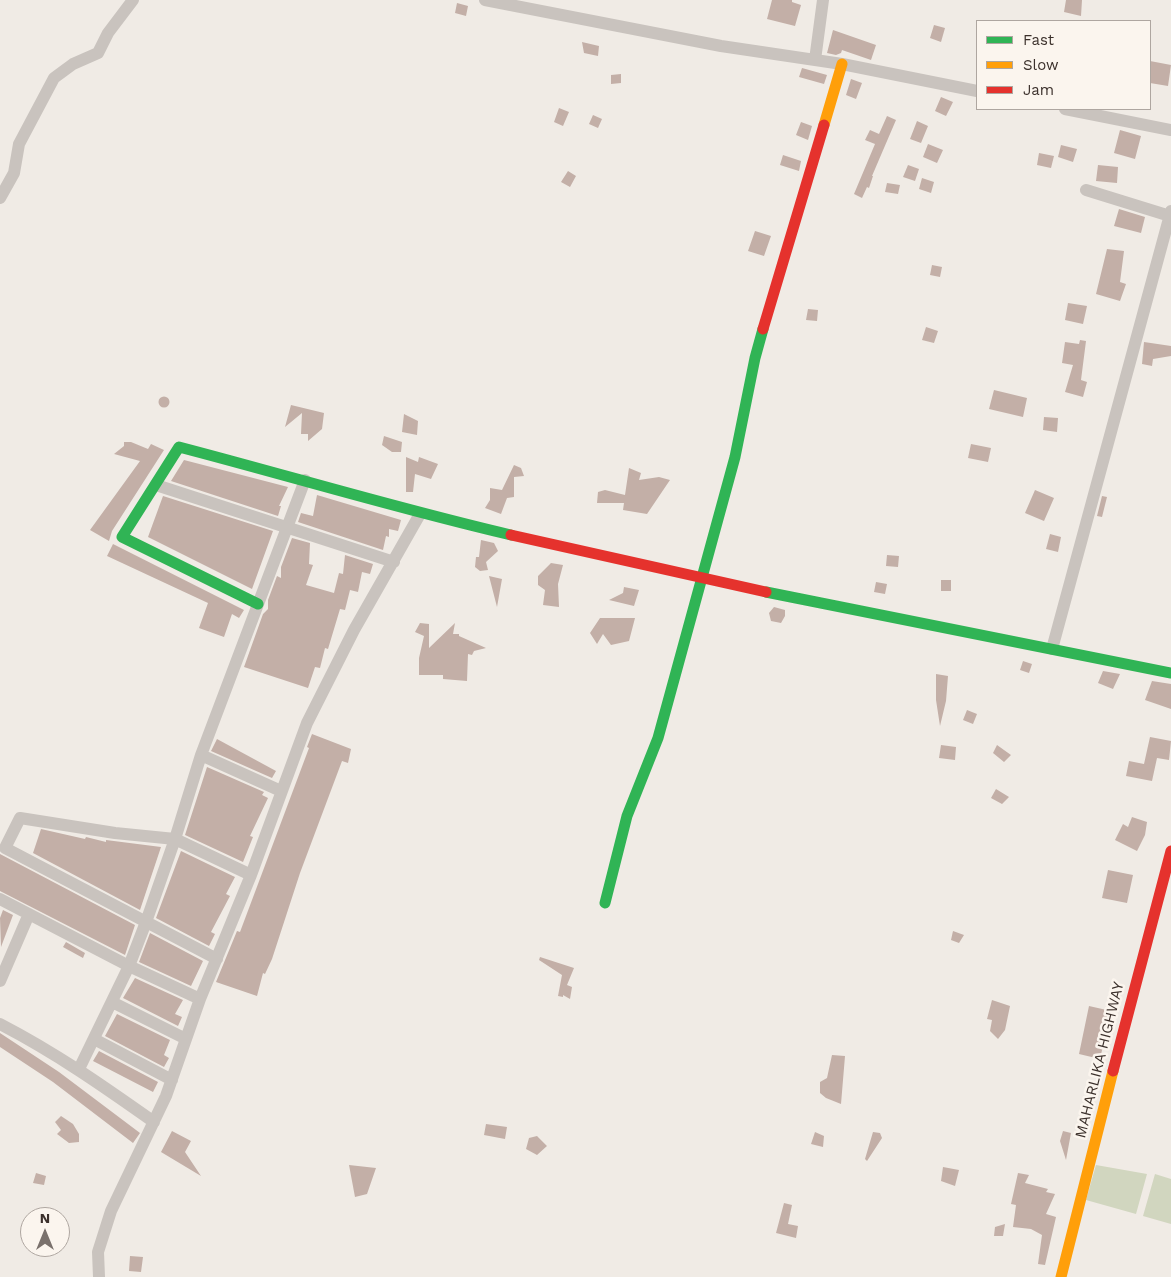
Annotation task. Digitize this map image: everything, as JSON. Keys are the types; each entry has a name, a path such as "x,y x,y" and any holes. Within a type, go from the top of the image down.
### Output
{"main road":[{"path":"605,903 627,816 658,738 736,457 755,358 842,64"},
{"path":"258,604 122,537 179,447 305,480 420,514 701,579 1171,673"},
{"name":"MAHARLIKA HIGHWAY","path":"1061,1277 1140,959 1171,851"}],"street":[{"path":"0,198 14,173 19,144 54,78 73,64 98,54 108,33 133,0"},
{"path":"485,0 721,46 842,64 976,91"},
{"path":"815,60 823,0"},
{"path":"1070,110 1171,130"},
{"path":"1086,190 1170,216"},
{"path":"1052,649 1137,330 1171,211"},
{"path":"79,1069 129,966 146,922 175,839 200,755 305,480"},
{"path":"156,485 288,526 394,562"},
{"path":"99,1277 98,1252 111,1211 172,1080 200,999 231,919 251,875 281,791 319,697 420,514"},
{"path":"200,755 281,791"},
{"path":"217,959 2,847 20,818 115,833 175,839 251,875"},
{"path":"0,899 129,966 200,999"},
{"path":"0,981 28,914"},
{"path":"112,1002 186,1039"},
{"path":"0,1024 47,1049 79,1069 154,1122"},
{"path":"94,1039 172,1080"}],"green space":[{"path":"1096,1165 1147,1174 1136,1214 1086,1200"},
{"path":"1155,1174 1171,1179 1171,1224 1143,1216"}],"building":[{"path":"772,0 792,0 792,2 801,5 795,26 767,19"},
{"path":"1066,0 1082,0 1081,16 1064,12"},
{"path":"457,3 468,6 466,16 455,13"},
{"path":"934,25 945,28 941,42 930,38"},
{"path":"833,30 876,45 871,60 842,50 841,53 836,55 827,53"},
{"path":"582,42 599,46 598,56 584,53"},
{"path":"1151,61 1171,65 1168,86 1151,83"},
{"path":"802,68 827,75 824,84 799,77"},
{"path":"621,74 621,83 611,84 611,75"},
{"path":"851,79 862,83 856,99 846,95"},
{"path":"941,97 953,102 946,116 935,111"},
{"path":"559,108 569,112 563,126 554,122"},
{"path":"593,115 602,119 598,128 589,124"},
{"path":"887,116 896,120 872,176 869,188 867,187 862,198 854,194 875,144 865,140 870,130 879,134"},
{"path":"917,121 928,126 921,143 910,139"},
{"path":"801,122 812,126 808,140 796,135"},
{"path":"1120,130 1141,136 1135,159 1114,153"},
{"path":"928,144 943,150 937,163 923,157"},
{"path":"1061,145 1077,149 1073,162 1058,157"},
{"path":"1039,153 1054,156 1051,168 1037,165"},
{"path":"783,155 801,161 799,171 780,165"},
{"path":"908,165 919,169 915,181 903,177"},
{"path":"1098,165 1118,167 1117,183 1096,181"},
{"path":"568,171 576,176 570,187 561,182"},
{"path":"922,178 934,182 931,193 919,189"},
{"path":"887,183 900,185 898,194 885,192"},
{"path":"1119,209 1145,217 1141,233 1114,226"},
{"path":"755,231 771,236 764,256 748,251"},
{"path":"1107,249 1124,251 1120,282 1126,284 1120,301 1096,294"},
{"path":"932,265 942,267 940,277 930,275"},
{"path":"1068,303 1087,306 1083,324 1065,320"},
{"path":"808,309 818,310 817,321 806,320"},
{"path":"926,327 938,331 934,343 922,340"},
{"path":"1080,340 1086,341 1081,380 1087,382 1083,397 1065,392 1073,365 1062,363 1065,342 1079,344"},
{"path":"1144,342 1171,346 1171,356 1153,359 1152,366 1142,364"},
{"path":"994,390 1027,398 1023,417 989,409"},
{"path":"162,397 166,397 169,402 168,406 162,407 159,404 159,400"},
{"path":"291,405 324,413 322,429 308,441 308,434 301,434 302,413 285,427"},
{"path":"404,414 418,421 417,435 402,432"},
{"path":"1044,417 1058,418 1057,432 1043,430"},
{"path":"384,436 402,442 401,452 392,452 382,445"},
{"path":"124,442 131,442 148,449 151,444 164,450 112,531 109,541 90,530 140,461 114,454 124,446"},
{"path":"971,444 991,448 988,462 968,458"},
{"path":"406,457 418,462 419,457 438,464 431,479 415,474 413,492 406,492"},
{"path":"184,460 288,487 279,506 281,506 278,516 171,481"},
{"path":"514,465 521,468 524,476 514,477 514,497 507,498 501,514 485,508 490,500 490,488 502,490"},
{"path":"629,468 641,473 639,480 659,477 670,480 647,514 623,510 624,503 597,503 598,492 605,490 625,495"},
{"path":"1035,490 1054,498 1044,521 1025,513"},
{"path":"317,495 401,520 398,531 389,529 389,537 386,536 383,550 298,522 301,513 313,516"},
{"path":"163,496 273,531 252,589 148,537"},
{"path":"1102,496 1107,497 1102,517 1097,516"},
{"path":"1050,534 1061,537 1058,552 1046,549"},
{"path":"292,538 310,543 309,564 313,565 306,585 334,593 339,573 343,574 345,555 373,564 370,574 362,572 358,592 350,590 345,610 340,609 328,649 325,648 320,668 315,667 308,688 244,667 263,614 268,609 268,600 277,576 281,578 281,567"},
{"path":"481,540 494,543 498,551 486,562 488,570 480,571 475,567 476,557 479,557"},
{"path":"113,544 244,610 239,618 232,614 224,637 199,628 208,603 107,556"},
{"path":"887,555 899,556 898,567 886,566"},
{"path":"551,563 563,565 558,584 559,607 543,605 545,590 538,585 538,576"},
{"path":"489,576 502,579 497,607"},
{"path":"941,580 951,580 951,591 941,591"},
{"path":"876,582 887,584 885,594 874,592"},
{"path":"624,587 639,590 634,606 609,600 623,593"},
{"path":"774,607 785,610 785,616 781,623 771,621 769,613"},
{"path":"600,618 635,618 629,641 611,645 603,634 597,644 590,633"},
{"path":"420,623 429,624 429,648 455,623 453,634 459,634 459,636 486,648 474,651 472,655 468,654 467,681 443,679 443,675 419,675 419,658 424,636 415,632"},
{"path":"1023,661 1032,664 1029,673 1020,670"},
{"path":"1103,671 1120,674 1113,689 1098,683"},
{"path":"936,674 948,676 946,701 940,726 936,700"},
{"path":"1152,681 1171,684 1171,709 1145,700"},
{"path":"967,710 977,714 973,724 963,720"},
{"path":"312,734 351,749 348,763 342,761 300,873 272,959 265,974 263,973 257,996 216,982 237,931 240,932 309,748 307,747"},
{"path":"1150,737 1171,741 1169,760 1157,758 1152,781 1126,776 1129,761 1144,764"},
{"path":"217,739 276,771 272,778 211,751"},
{"path":"941,745 956,747 955,760 939,758"},
{"path":"997,745 1011,755 1004,762 993,753"},
{"path":"207,767 264,792 262,795 268,798 250,836 253,837 243,862 185,835"},
{"path":"996,789 1009,797 1002,804 991,798"},
{"path":"1132,817 1147,822 1145,835 1137,851 1115,840 1123,824 1128,827"},
{"path":"41,829 85,839 86,837 106,842 106,840 161,847 140,910 33,853"},
{"path":"181,851 235,877 226,894 230,896 211,932 215,934 209,946 156,918"},
{"path":"0,854 135,925 125,955 0,891"},
{"path":"1108,870 1133,875 1127,903 1102,898"},
{"path":"3,910 13,915 1,947 0,918"},
{"path":"953,931 964,935 959,943 951,940"},
{"path":"150,933 203,961 191,986 139,962"},
{"path":"66,942 85,953 83,958 63,947"},
{"path":"540,957 574,968 567,985 572,987 570,999 563,995 563,997 558,996 562,975 539,960"},
{"path":"135,978 183,1000 175,1014 182,1017 178,1026 123,998"},
{"path":"992,1000 1010,1006 1005,1030 998,1039 990,1031 992,1020 987,1019"},
{"path":"1089,1006 1111,1011 1100,1059 1079,1054"},
{"path":"117,1014 170,1040 164,1055 169,1058 164,1067 105,1036"},
{"path":"0,1033 59,1072 140,1133 133,1143 53,1082 0,1047"},
{"path":"99,1051 158,1082 153,1092 93,1061"},
{"path":"832,1055 845,1056 841,1104 826,1098 820,1093 820,1082 827,1078"},
{"path":"61,1116 73,1124 79,1134 79,1142 69,1143 57,1134 61,1130 55,1122"},
{"path":"486,1124 507,1127 505,1139 484,1135"},
{"path":"172,1131 191,1141 185,1152 201,1176 161,1152"},
{"path":"1063,1131 1071,1133 1066,1160 1060,1141"},
{"path":"815,1132 824,1136 823,1147 811,1144"},
{"path":"873,1132 880,1133 882,1138 867,1161 865,1159"},
{"path":"537,1136 547,1146 537,1155 526,1149 529,1138"},
{"path":"349,1165 376,1168 367,1194 355,1197"},
{"path":"943,1167 959,1170 955,1186 941,1181"},
{"path":"36,1173 46,1176 44,1185 33,1183"},
{"path":"1018,1173 1029,1175 1025,1183 1048,1189 1046,1192 1055,1194 1046,1214 1056,1217 1045,1265 1038,1264 1042,1235 1031,1229 1013,1227 1016,1205 1011,1204"},
{"path":"784,1203 792,1205 788,1224 798,1226 796,1238 776,1233"},
{"path":"1005,1224 1003,1236 994,1236 995,1227"},
{"path":"130,1256 143,1257 141,1272 129,1271"}],"traffic: fast":[{"path":"605,903 627,816 658,738 735,457 755,358 763,329"},
{"path":"258,604 122,537 179,447 511,535"},
{"path":"766,592 1171,673"}],"traffic: slow":[{"path":"824,125 842,64"},
{"path":"1061,1277 1113,1071"}],"traffic: jam":[{"path":"763,329 824,125"},
{"path":"511,535 766,592"},
{"path":"1113,1071 1171,851"}]}
